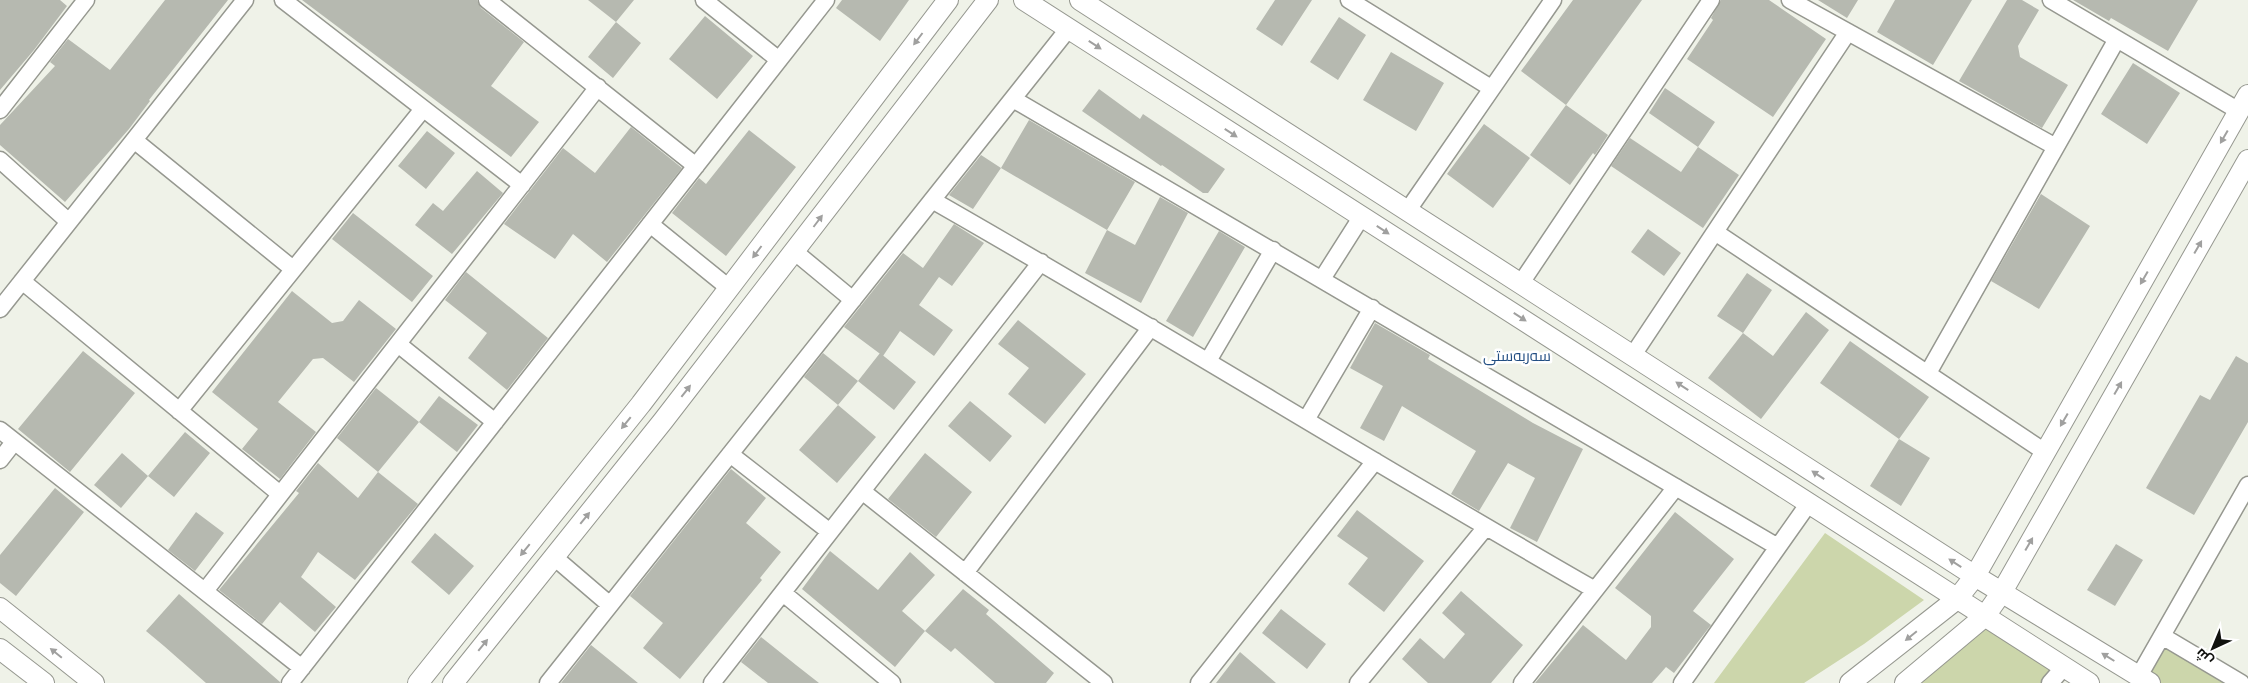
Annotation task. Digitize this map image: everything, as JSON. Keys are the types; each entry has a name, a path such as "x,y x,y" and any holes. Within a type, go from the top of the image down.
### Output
{"street":[{"path":"0,110 86,0"},
{"path":"0,309 245,0"},
{"path":"283,0 522,185"},
{"path":"487,0 696,166"},
{"path":"704,0 779,60"},
{"path":"290,683 826,0"},
{"path":"418,683 641,404 948,0"},
{"path":"453,683 663,421 988,0"},
{"path":"1024,0 2089,683"},
{"path":"1080,0 1476,253 1975,576 2144,680 2162,636 2248,485"},
{"path":"1348,0 1491,88"},
{"path":"1408,210 1553,0"},
{"path":"1521,282 1711,0"},
{"path":"1790,0 2056,147"},
{"path":"1850,683 1957,599 1975,576 2243,103 2117,39 2051,0"},
{"path":"548,683 1069,28"},
{"path":"1633,355 1848,32"},
{"path":"1928,373 2117,39"},
{"path":"205,591 598,87"},
{"path":"1013,99 1778,547"},
{"path":"179,411 423,109"},
{"path":"134,140 293,270"},
{"path":"0,160 69,222"},
{"path":"1904,683 1985,616 2002,592 2248,160"},
{"path":"2206,168 2234,184"},
{"path":"932,200 1041,262 1595,590"},
{"path":"1322,279 1362,216"},
{"path":"650,224 729,288"},
{"path":"1715,232 2046,452"},
{"path":"1208,361 1272,250"},
{"path":"795,252 853,300"},
{"path":"1458,278 1476,253"},
{"path":"712,683 1041,262"},
{"path":"22,281 280,494"},
{"path":"1306,420 1372,308"},
{"path":"965,573 1151,327"},
{"path":"398,344 495,422"},
{"path":"641,404 663,421"},
{"path":"0,430 302,668"},
{"path":"0,460 14,442"},
{"path":"730,454 830,532"},
{"path":"1199,683 1375,461"},
{"path":"1522,683 1676,487"},
{"path":"862,491 1104,683"},
{"path":"1682,683 1809,503"},
{"path":"1358,683 1486,527"},
{"path":"1987,554 2014,570"},
{"path":"554,557 610,605"},
{"path":"782,593 883,680"},
{"path":"0,608 94,683"},
{"path":"1941,612 1961,637"},
{"path":"2162,636 2241,683"},
{"path":"0,649 44,683"},
{"path":"2050,683 2064,667"}],"green space":[{"path":"1825,533 1924,600 1864,644 1804,683 1714,683"},
{"path":"1985,616 2064,667 2050,683 1914,683"},
{"path":"2162,636 2241,683 2150,683 2139,676"}],"building":[{"path":"0,0 60,0 67,6 34,50 0,90"},
{"path":"165,0 228,0 149,100 129,129 65,202 0,145 0,125 55,66 50,62 68,39 110,70"},
{"path":"302,0 477,0 481,8 524,42 491,86 539,122 511,157"},
{"path":"588,0 634,0 616,22"},
{"path":"842,0 909,0 880,41 836,8"},
{"path":"1275,0 1312,0 1282,46 1256,29"},
{"path":"1573,0 1642,0 1566,105 1521,71"},
{"path":"1721,0 1769,0 1826,39 1773,117 1687,59 1713,20 1711,18"},
{"path":"1818,0 1858,0 1847,18"},
{"path":"1895,0 1972,0 1933,65 1877,32"},
{"path":"2007,0 2022,0 2039,10 2018,46 2020,57 2068,85 2042,128 1959,81"},
{"path":"2073,0 2198,0 2168,51 2111,18 2109,21"},
{"path":"705,16 753,56 717,99 669,59"},
{"path":"1339,17 1366,35 1338,80 1310,62"},
{"path":"616,22 641,43 613,78 588,57"},
{"path":"1391,52 1444,83 1416,131 1363,100"},
{"path":"2133,63 2180,93 2147,144 2101,114"},
{"path":"1665,88 1715,122 1698,147 1649,113"},
{"path":"1099,89 1140,119 1143,114 1225,169 1208,193 1203,193 1161,166 1082,111"},
{"path":"1566,105 1608,135 1595,155 1593,153 1570,185 1530,155"},
{"path":"1029,120 1135,182 1107,230 1001,168"},
{"path":"1484,124 1530,158 1493,208 1447,174"},
{"path":"631,127 682,168 607,262 573,234 555,259 504,224 563,148 595,173"},
{"path":"749,130 796,167 726,256 672,213 699,178 706,184"},
{"path":"427,131 455,153 426,189 398,166"},
{"path":"1630,138 1681,172 1698,147 1739,175 1703,228 1611,166"},
{"path":"981,155 1001,168 973,209 949,195"},
{"path":"477,171 503,193 452,254 415,225 433,203 443,211"},
{"path":"2041,194 2090,226 2039,309 1991,281"},
{"path":"1160,197 1188,213 1141,303 1085,273 1107,230 1135,245"},
{"path":"353,213 433,276 412,302 332,239"},
{"path":"954,224 984,243 952,286 939,277 919,305 953,330 934,356 900,331 883,356 844,327 903,253 923,268"},
{"path":"1648,229 1681,253 1664,276 1631,252"},
{"path":"1219,231 1245,247 1193,337 1166,321"},
{"path":"466,272 548,338 507,390 468,358 487,333 445,300"},
{"path":"1747,273 1772,290 1743,333 1717,316"},
{"path":"292,291 332,323 343,321 359,300 396,329 354,382 323,358 313,359 278,402 316,432 280,479 242,449 258,429 212,392"},
{"path":"1806,312 1829,330 1761,419 1708,378 1743,333 1773,356"},
{"path":"1018,320 1086,374 1045,424 1008,394 1029,368 998,344"},
{"path":"1375,323 1430,355 1428,359 1533,423 1583,449 1537,542 1510,528 1535,478 1508,463 1479,511 1451,494 1476,451 1402,406 1384,441 1360,428 1383,386 1350,368"},
{"path":"1850,341 1929,397 1899,439 1820,383"},
{"path":"83,351 135,393 70,472 18,429"},
{"path":"823,353 858,381 838,405 804,377"},
{"path":"880,353 916,382 894,410 858,381"},
{"path":"2236,356 2248,363 2248,422 2194,515 2146,488 2200,395 2210,400"},
{"path":"376,388 419,422 378,472 337,438"},
{"path":"439,396 478,425 457,452 419,422"},
{"path":"970,401 1012,436 990,462 948,426"},
{"path":"838,405 876,437 837,483 799,450"},
{"path":"185,432 210,453 174,497 148,476"},
{"path":"1899,439 1930,458 1901,506 1870,486"},
{"path":"122,453 148,476 121,508 94,485"},
{"path":"925,453 972,492 936,537 888,499"},
{"path":"318,463 358,498 378,472 418,504 355,580 318,552 301,577 336,607 315,632 280,602 262,624 219,590 299,493 296,491"},
{"path":"731,469 766,498 746,523 781,552 760,578 762,580 680,679 643,648 663,623 630,596"},
{"path":"55,488 84,512 16,596 0,583 0,555"},
{"path":"1357,510 1424,561 1384,612 1348,584 1368,558 1337,536"},
{"path":"196,512 224,533 195,571 168,550"},
{"path":"1675,512 1734,559 1693,611 1711,625 1674,673 1666,667 1652,683 1535,683 1583,625 1626,660 1651,627 1651,616 1615,588"},
{"path":"435,533 474,566 449,595 411,562"},
{"path":"2116,544 2143,560 2115,606 2087,590"},
{"path":"830,551 878,590 910,552 935,575 902,611 925,631 895,667 802,589"},
{"path":"963,589 989,610 986,614 1054,673 1046,683 995,683 955,648 951,652 925,631"},
{"path":"1461,591 1523,645 1491,683 1428,683 1402,659 1420,638 1444,659 1465,634 1442,613"},
{"path":"179,594 280,683 206,683 146,631"},
{"path":"1281,609 1326,644 1307,669 1262,633"},
{"path":"761,637 819,683 768,683 741,662"},
{"path":"591,645 638,683 561,683"},
{"path":"1240,652 1276,683 1216,683"}],"district":[{"name":"سه‌ربه‌ستی","path":"1517,356"}]}
